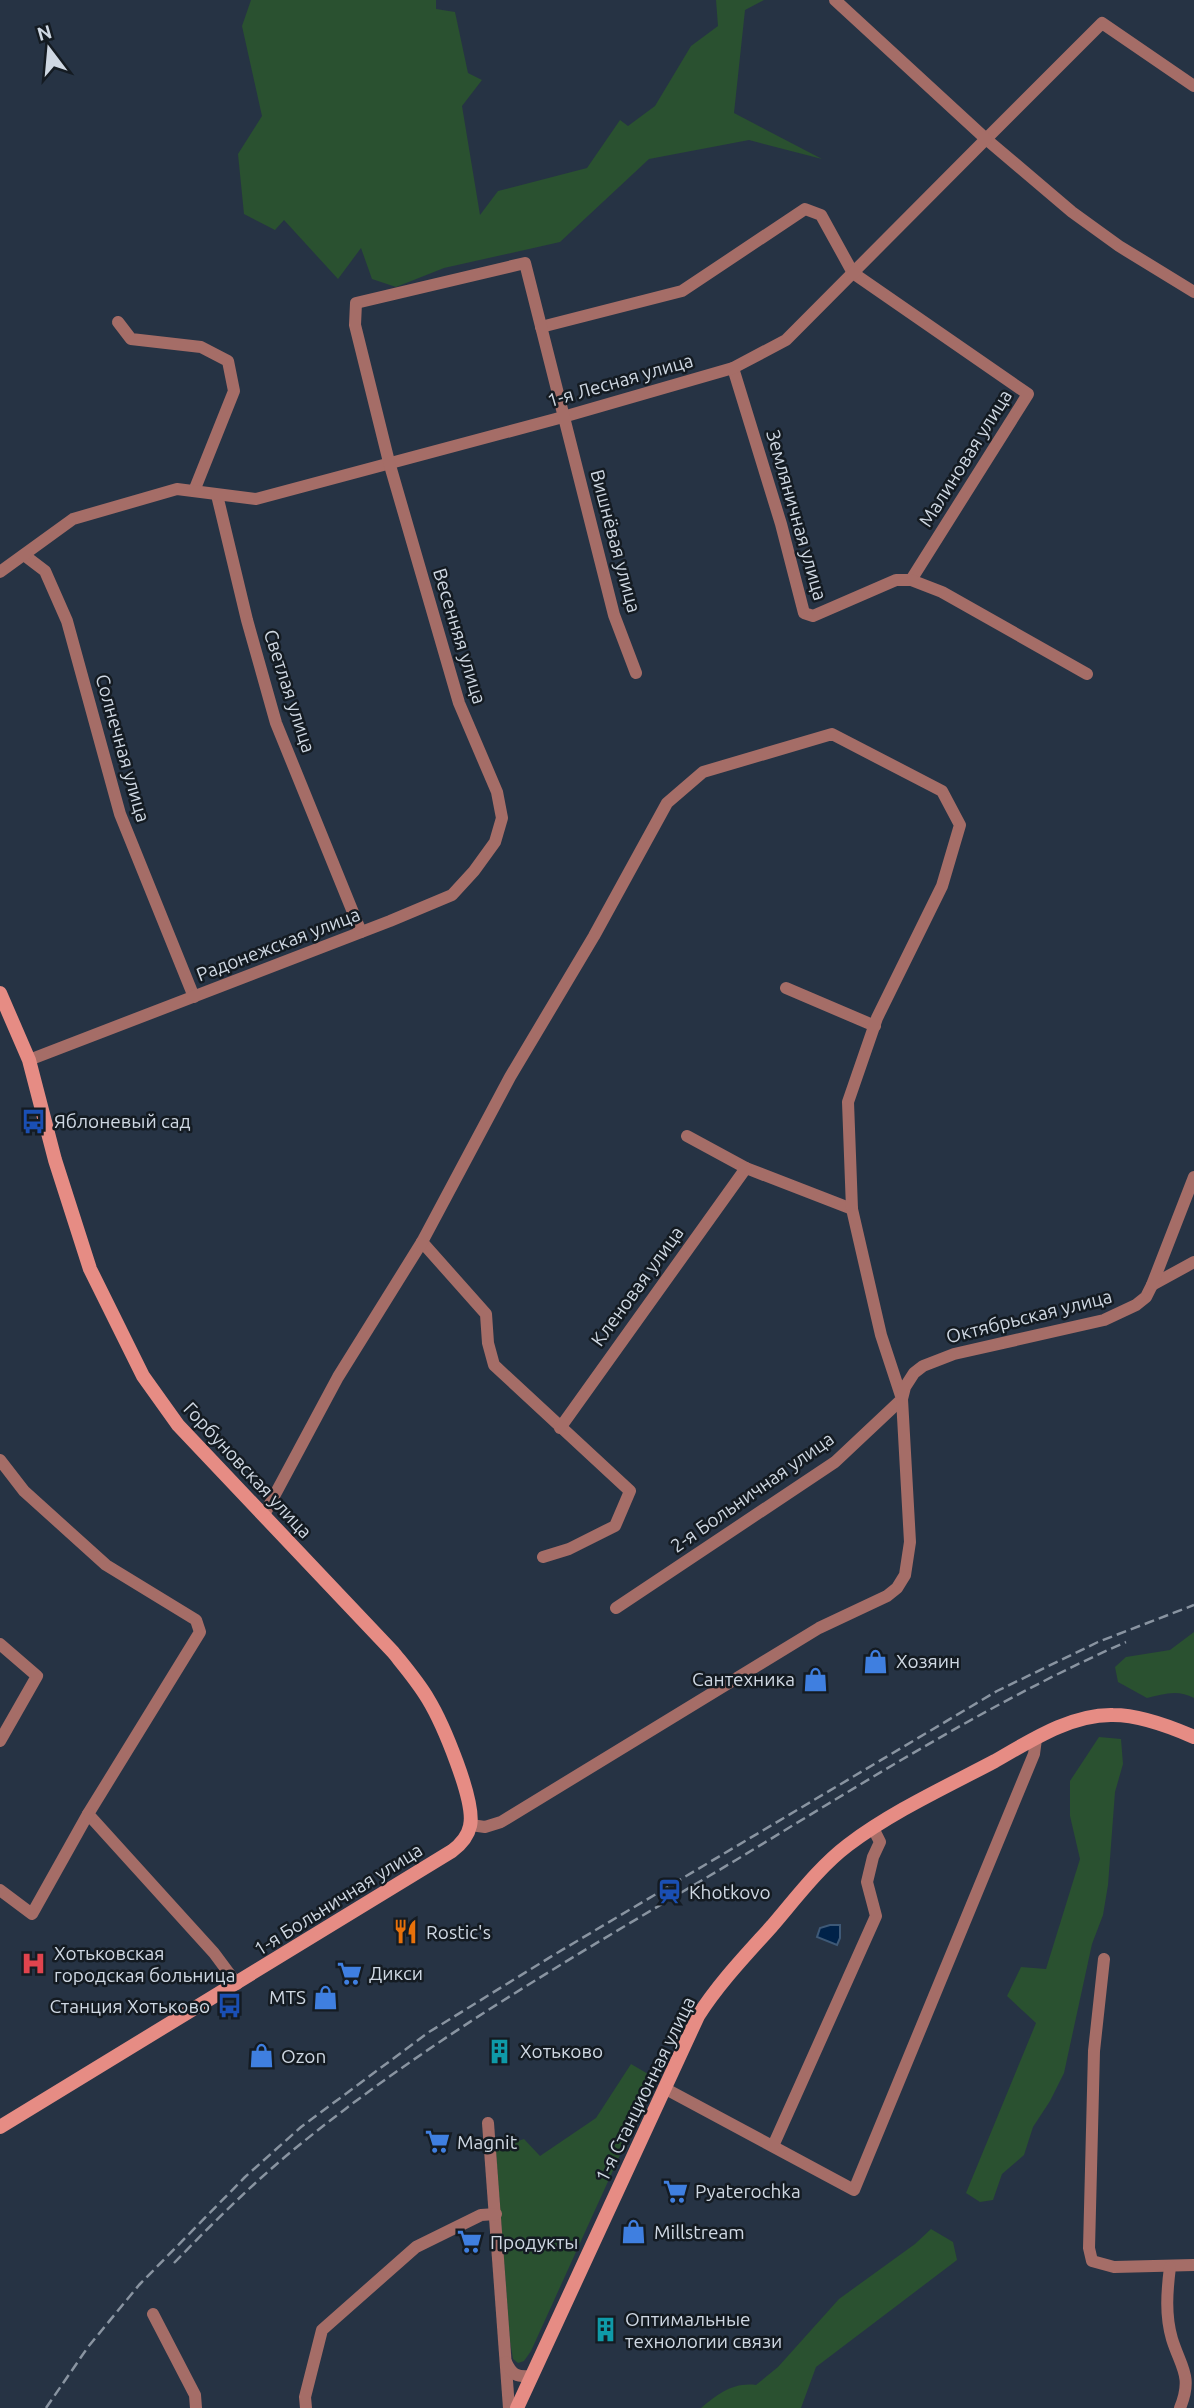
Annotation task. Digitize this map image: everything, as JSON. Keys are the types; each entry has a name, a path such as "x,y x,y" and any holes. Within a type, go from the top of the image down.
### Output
{"main road":[{"name":"Горбуновская улица","path":"0,993 29,1060 55,1160 90,1269 143,1376 178,1425 393,1652 420,1686 438,1718 456,1763 469,1804 471,1825"},
{"name":"1-я Станционная улица","path":"517,2408 698,2016 709,1998 825,1865 873,1828 1036,1739 1072,1723 1095,1716 1131,1717 1176,1729 1194,1737"},
{"name":"1-я Больничная улица","path":"0,2127 452,1852 463,1841 471,1825"}],"street":[{"path":"835,0 986,139 1082,219 1119,247 1194,292"},
{"name":"1-я Лесная улица","path":"0,572 73,519 177,489 256,499 563,417 733,368 786,340 1102,23 1194,86"},
{"path":"541,327 682,291 805,209 821,215 853,273"},
{"name":"Весенняя улица","path":"502,818 497,792 459,703 389,462 355,325 356,303 525,263 541,327"},
{"name":"Малиновая улица","path":"853,273 1028,394 911,580"},
{"path":"117,323 131,339 201,347 228,361 234,391 194,491"},
{"name":"Вишнёвая улица","path":"541,327 614,615 636,673"},
{"name":"Земляничная улица","path":"733,368 781,524 804,613 813,616 896,580 911,580"},
{"name":"Светлая улица","path":"217,495 247,620 276,723 361,932"},
{"name":"Солнечная улица","path":"24,555 45,571 68,621 120,814 194,997"},
{"path":"911,580 942,592 1087,674"},
{"path":"264,1515 338,1377 422,1242 510,1077 594,936 667,803 703,772 832,734 942,791 960,825 942,886 875,1026 848,1102 852,1209 881,1335 902,1399 910,1532 905,1575 897,1588 887,1596 819,1628 501,1822 485,1827 471,1825"},
{"name":"Радонежская улица","path":"29,1060 452,895 495,842 502,818"},
{"path":"786,988 875,1026"},
{"path":"687,1136 746,1168 852,1209"},
{"name":"Кленовая улица","path":"560,1428 746,1168"},
{"name":"Октябрьская улица","path":"902,1399 908,1380 923,1366 954,1354 1104,1320 1136,1306 1146,1297 1152,1284 1194,1177"},
{"path":"422,1242 486,1314 488,1343 494,1366 630,1491 615,1526 569,1549 542,1557"},
{"path":"1152,1284 1194,1262"},
{"name":"2-я Больничная улица","path":"616,1608 835,1462 902,1399"},
{"path":"0,1460 24,1491 106,1565 196,1620 200,1632 88,1814 32,1914 0,1890"},
{"path":"0,1644 37,1676 0,1741"},
{"path":"664,2088 854,2190 1034,1754 1036,1739"},
{"path":"88,1814 214,1953 237,1984"},
{"path":"773,2146 876,1916 867,1882 880,1842 873,1828"},
{"path":"1104,1959 1094,2051 1089,2248 1092,2261 1114,2267 1194,2265"},
{"path":"488,2123 509,2408"},
{"path":"306,2408 305,2397 322,2330 416,2247 481,2216 496,2214"},
{"path":"1170,2267 1166,2301 1172,2339 1182,2361 1186,2379 1186,2394 1180,2408"},
{"path":"153,2314 195,2395 196,2408"},
{"path":"506,2362 511,2372 520,2377 530,2376"}],"green space":[{"path":"251,0 436,0 436,9 455,12 468,73 482,80 462,106 480,215 498,191 587,168 620,120 628,126 655,106 691,46 718,26 716,0 764,0 745,10 734,113 822,159 749,140 649,159 560,242 444,268 396,287 372,279 361,248 338,279 284,220 275,230 244,214 238,154 262,116 242,26"},
{"path":"1194,1632 1194,1698 1176,1693 1147,1698 1118,1682 1115,1667 1126,1657 1170,1650"},
{"path":"1099,1737 1121,1739 1123,1764 1115,1792 1103,1915 1092,1944 1064,2073 1033,2127 1024,2155 1002,2174 993,2200 980,2202 966,2193 1036,2023 1007,1996 1021,1967 1046,1969 1080,1859 1070,1816 1070,1781"},
{"path":"631,2064 655,2078 531,2351 524,2361 518,2363 513,2359 510,2341 495,2139 506,2145 524,2139 540,2156 596,2118"},
{"path":"931,2229 953,2242 957,2260 816,2367 801,2408 701,2408 733,2387 756,2385 778,2367 839,2299 915,2244"}],"water":[{"path":"840,1925 837,1945 817,1937 820,1928"}],"railway":[{"path":"46,2408 88,2347 139,2285 245,2177 301,2127 429,2032 997,1691 1098,1642 1194,1605"},
{"path":"174,2263 286,2156 339,2114 448,2036 562,1964 976,1717 1075,1665 1126,1642"}],"place":[{"name":"Яблоневый сад","path":"34,1121"},
{"name":"Хозяин","path":"876,1661"},
{"name":"Сантехника","path":"815,1679"},
{"name":"Khotkovo","path":"669,1892"},
{"name":"Rostic's","path":"406,1932"},
{"name":"Хотьковская городская больница","path":"34,1964"},
{"name":"Дикси","path":"349,1973"},
{"name":"MTS","path":"326,1997"},
{"name":"Станция Хотьково","path":"230,2006"},
{"name":"Хотьково","path":"500,2051"},
{"name":"Ozon","path":"261,2056"},
{"name":"Magnit","path":"437,2142"},
{"name":"Pyaterochka","path":"675,2191"},
{"name":"Millstream","path":"634,2232"},
{"name":"Продукты","path":"470,2242"},
{"name":"Оптимальные технологии связи","path":"605,2330"}]}
